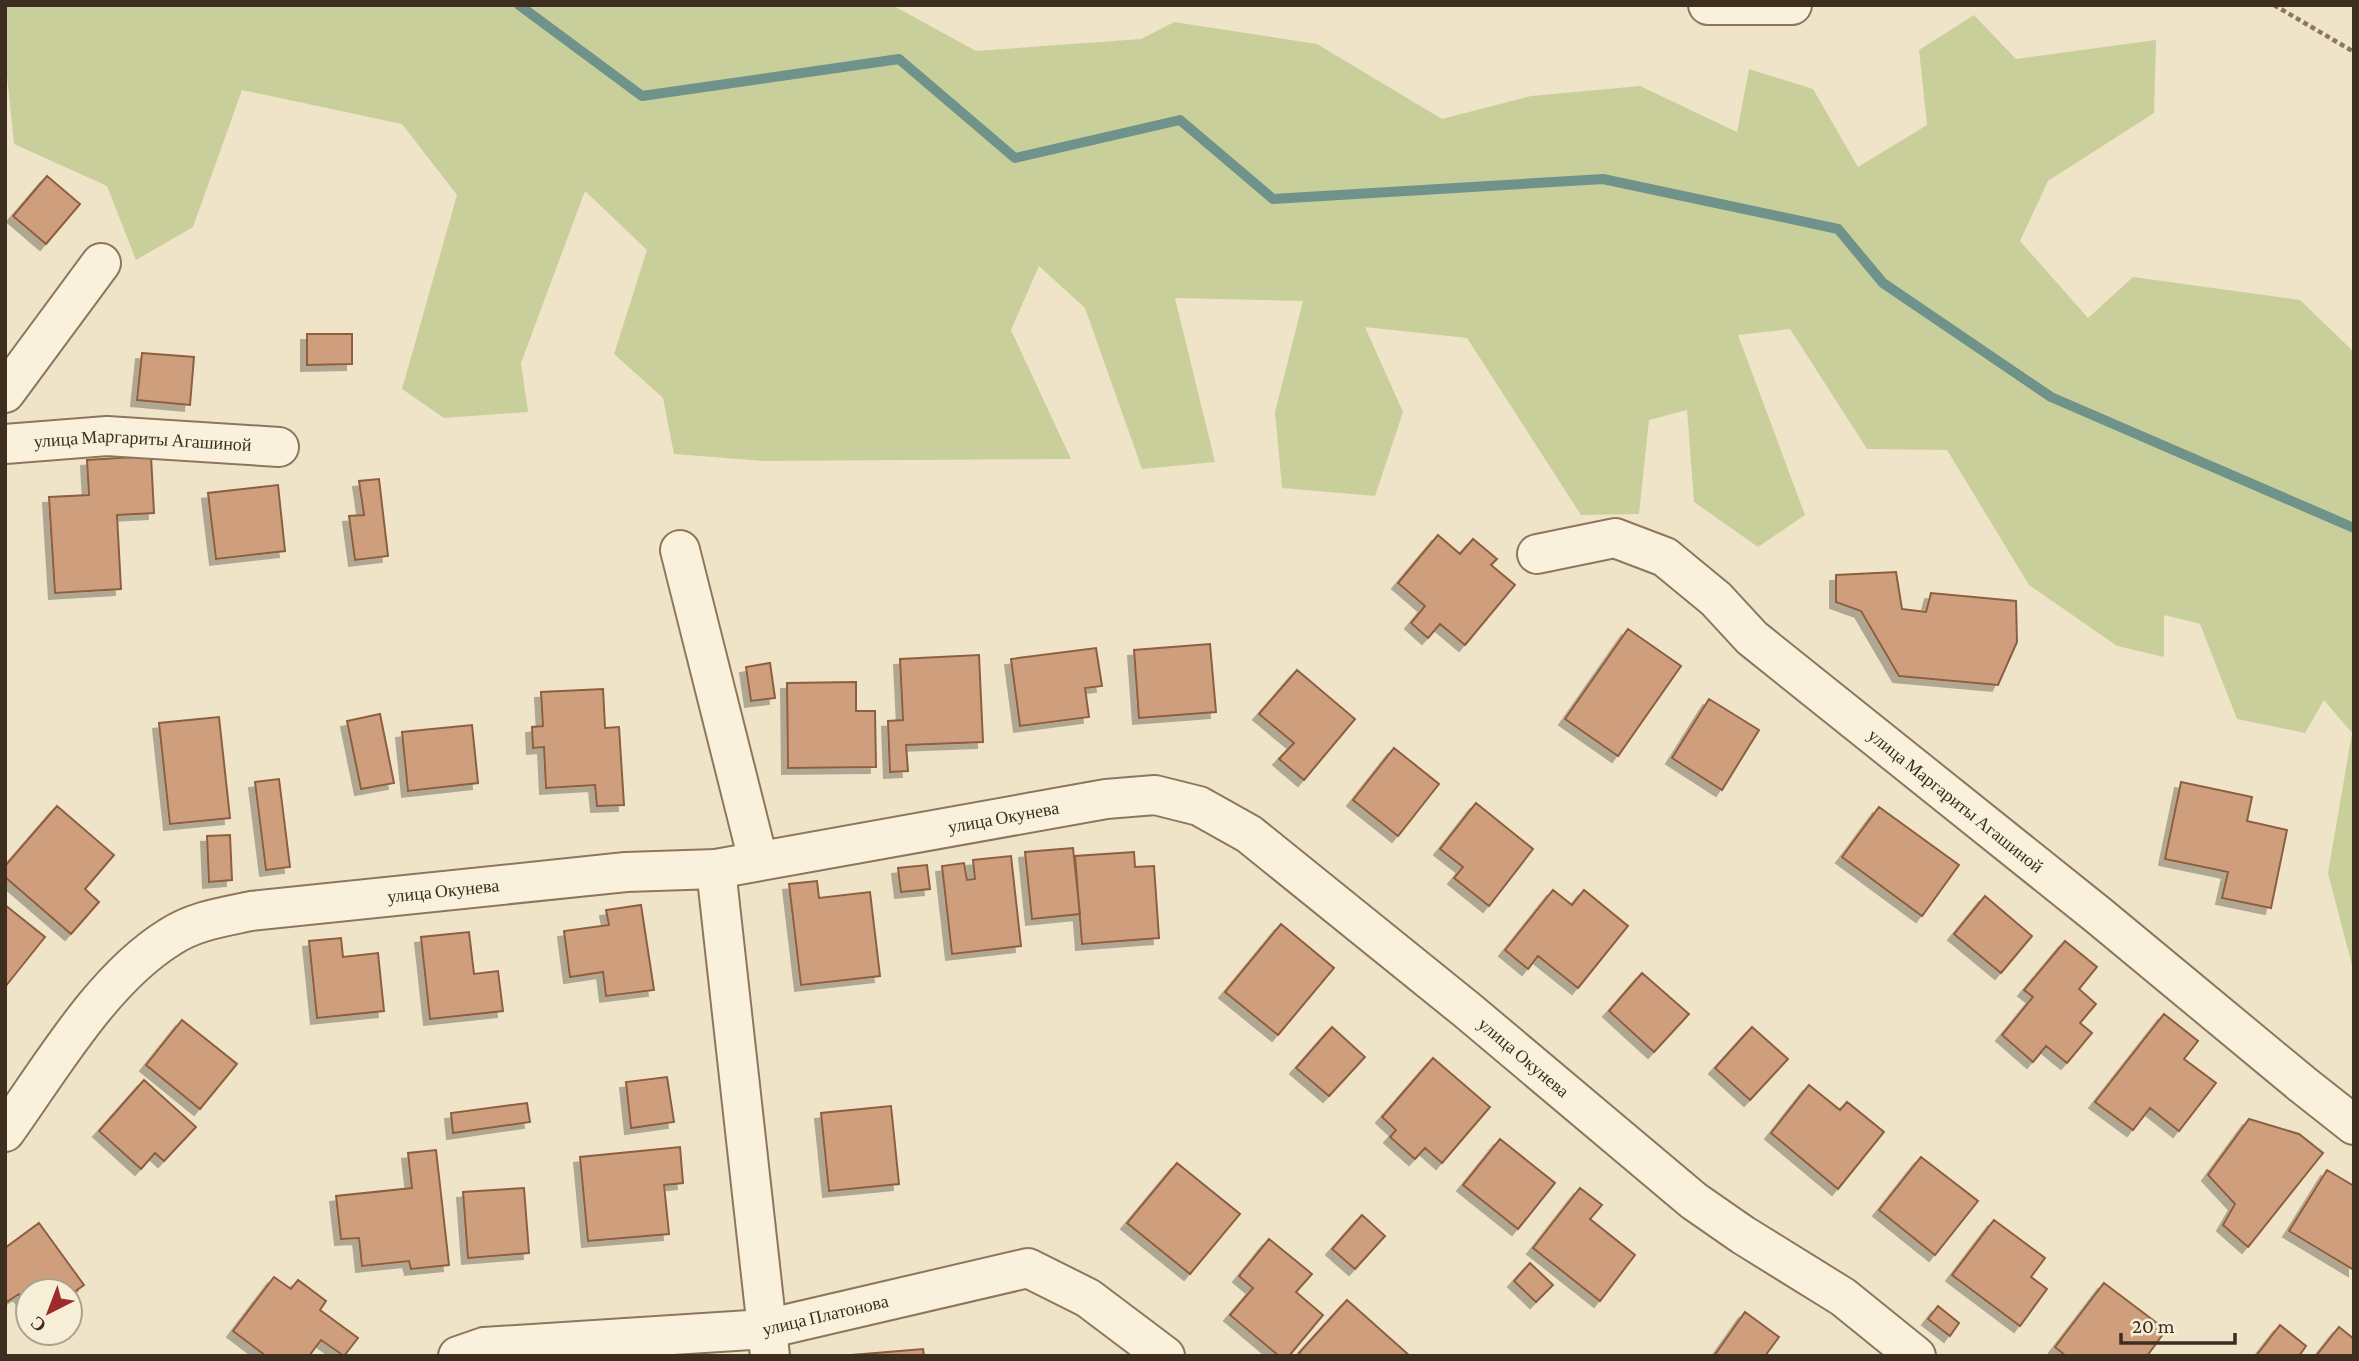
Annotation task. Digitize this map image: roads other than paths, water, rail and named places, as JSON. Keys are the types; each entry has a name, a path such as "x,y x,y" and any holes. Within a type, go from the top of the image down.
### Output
{"street":[{"path":"1717,6 1792,5"},
{"path":"5,393 101,263"},
{"name":"улица Маргариты Агашиной","path":"5,444 107,436 279,447"},
{"name":"улица Маргариты Агашиной","path":"1537,554 1615,537 1665,557 1716,599 1752,638 2088,906 2354,1125"},
{"path":"680,550 758,860"},
{"name":"улица Окунева","path":"5,1132 104,994 138,961 171,936 207,920 251,911 626,872 716,869 1106,799 1155,795 1199,806 1249,834 1467,1010 1693,1201 1843,1297 1916,1356"},
{"path":"716,869 768,1342"},
{"name":"улица Платонова","path":"458,1356 484,1347 768,1342 1028,1268 1088,1298 1165,1356"}],"waterway":[{"path":"519,5 642,96 899,59 1015,158 1180,120 1273,199 1603,179 1838,229 1883,283 2051,397 2354,528"}]}
